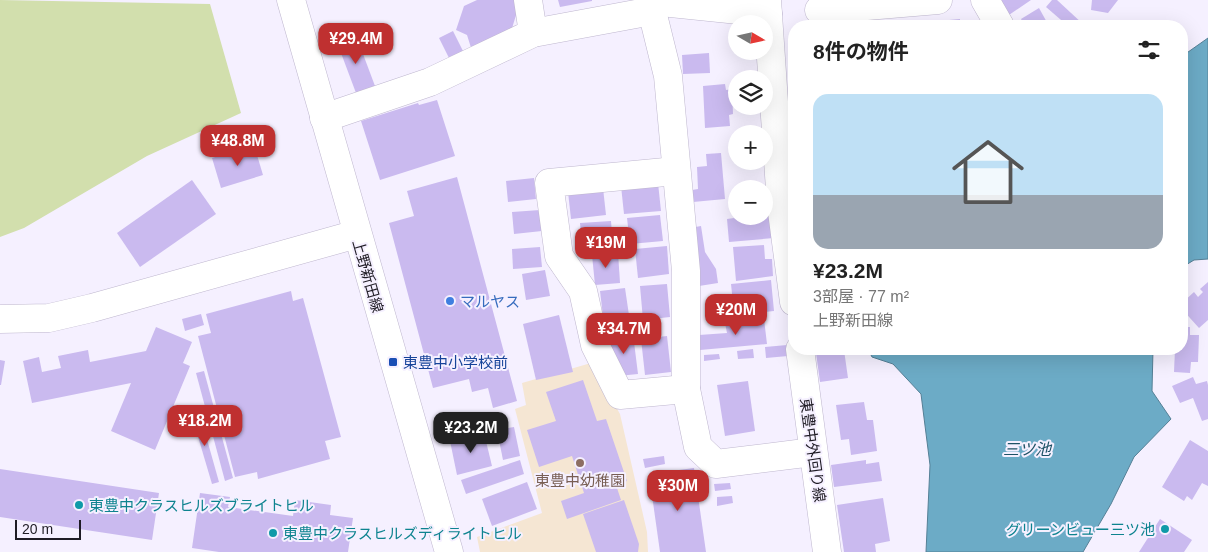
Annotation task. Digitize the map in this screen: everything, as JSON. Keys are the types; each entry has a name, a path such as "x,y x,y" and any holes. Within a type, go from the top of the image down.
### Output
{"street":[{"name":"上野新田線","path":"290,0 449,552"},
{"path":"528,0 533,33"},
{"path":"819,10 938,0"},
{"path":"985,0 997,20"},
{"path":"324,118 430,82 533,33 652,11 661,2 768,6 781,204 788,257"},
{"path":"652,11 668,76 686,271 686,389 698,447 716,464 813,452"},
{"path":"676,171 549,183 559,256 583,291 594,345 620,395 686,389"},
{"path":"0,319 48,318 92,308 356,234"},
{"name":"東豊中外回り線","path":"801,355 827,552"}],"shaded area":[{"name":"東豊中幼稚園","path":"591,363 620,414 647,532 648,552 480,552 477,537 542,513 515,409 526,405 522,383"}],"green space":[{"path":"0,0 210,4 241,113 147,156 24,228 0,237"}],"water":[{"path":"1208,38 1208,259 1194,260 1188,264 1188,52"},
{"name":"三ツ池","path":"871,355 1153,355 1152,391 1171,419 1134,457 1111,504 1083,552 926,552 930,465 921,394 893,364"}],"building":[{"path":"477,0 515,0 517,12 509,38 473,54 467,35 456,30 464,6"},
{"path":"558,0 592,0 592,1 560,7"},
{"path":"995,0 1031,0 1006,17"},
{"path":"1052,0 1057,0 1079,20 1061,20 1046,7"},
{"path":"1092,0 1118,0 1108,13 1091,10"},
{"path":"1039,8 1046,20 1022,20"},
{"path":"453,31 465,55 451,62 439,38"},
{"path":"357,38 375,86 356,93 338,45"},
{"path":"709,53 710,73 683,74 682,55"},
{"path":"725,84 726,90 728,90 730,125 705,128 703,86"},
{"path":"437,100 455,156 380,180 361,121 418,103 419,105"},
{"path":"254,145 263,175 221,188 212,158"},
{"path":"721,153 725,199 693,202 692,190 698,189 697,167 707,166 706,154"},
{"name":"マルヤス","path":"457,177 517,401 493,408 488,388 472,392 469,379 433,388 389,223 414,216 407,191"},
{"path":"534,178 536,199 508,202 506,181"},
{"path":"192,180 216,214 140,267 117,233"},
{"path":"658,183 661,211 624,214 621,186"},
{"path":"603,188 606,215 571,219 568,192"},
{"path":"540,210 542,231 514,234 512,212"},
{"path":"660,215 663,241 630,244 627,218"},
{"path":"727,219 728,225 773,224 774,238 729,242"},
{"path":"611,221 613,246 582,248 580,223"},
{"path":"701,226 705,252 716,269 718,283 699,286 690,228"},
{"path":"764,245 765,259 772,259 773,276 736,281 733,247"},
{"path":"667,246 669,274 638,278 635,249"},
{"path":"540,247 542,267 513,269 512,249"},
{"path":"618,252 620,283 595,285 592,255"},
{"path":"545,270 550,296 526,300 522,274"},
{"path":"771,280 774,311 730,316 729,303 733,303 731,284"},
{"path":"1208,282 1208,320 1199,328 1188,316 1188,298 1194,292 1198,297 1203,292 1200,289"},
{"path":"667,284 670,317 643,320 640,286"},
{"path":"625,288 630,322 604,325 600,291"},
{"path":"291,291 293,301 303,298 341,437 325,441 330,459 258,479 257,472 235,477 198,336 211,333 206,314"},
{"path":"201,314 204,325 185,331 182,319"},
{"path":"559,315 573,372 536,380 523,324"},
{"path":"764,319 767,344 700,350 699,335 727,333 725,323"},
{"path":"156,327 192,342 183,363 190,366 155,450 111,431 131,383 32,403 23,361 39,357 42,372 61,368 58,356 88,350 90,362 146,351"},
{"path":"1188,327 1190,327 1190,335 1199,335 1198,362 1191,362 1190,373 1174,372 1175,355 1188,355"},
{"path":"633,334 638,374 618,376 612,361 609,337"},
{"path":"667,336 671,372 645,375 641,339"},
{"path":"787,345 788,356 766,358 765,347"},
{"path":"753,349 754,358 738,359 737,351"},
{"path":"719,354 720,359 704,361 704,355"},
{"path":"816,355 845,355 848,378 820,382"},
{"path":"0,360 5,361 1,385 0,385"},
{"path":"204,371 233,478 225,481 196,373"},
{"path":"1193,377 1196,384 1207,381 1208,385 1208,419 1202,421 1193,398 1180,403 1172,386"},
{"path":"583,380 597,421 606,419 627,481 616,485 621,500 567,519 561,501 584,493 572,456 539,467 527,430 556,421 546,392"},
{"path":"748,381 755,431 725,436 717,385"},
{"path":"864,402 867,420 873,420 877,451 851,455 849,439 841,440 836,405"},
{"path":"199,411 219,482 212,484 191,413"},
{"path":"514,427 520,456 503,460 497,430"},
{"path":"484,433 492,466 457,475 450,441"},
{"path":"1190,440 1208,451 1208,486 1202,483 1192,500 1187,496 1184,501 1162,487"},
{"path":"664,456 665,464 645,468 643,459"},
{"path":"520,460 524,474 466,494 461,480"},
{"path":"866,460 866,464 879,462 882,481 834,487 831,465"},
{"path":"694,468 706,552 660,552 649,474"},
{"name":"東豊中クラスヒルズブライトヒル","path":"0,469 159,493 152,540 0,517"},
{"path":"527,482 537,509 492,526 482,499"},
{"path":"730,483 731,489 715,491 714,484"},
{"name":"東豊中クラスヒルズディライトヒル","path":"200,493 230,497 228,507 293,516 295,500 331,505 330,515 353,518 348,552 219,552 192,548"},
{"path":"732,496 733,503 717,506 717,497"},
{"path":"883,498 890,541 875,544 876,552 844,552 837,505"},
{"path":"624,500 639,544 638,552 596,552 583,514"},
{"name":"グリーンビュー三ツ池","path":"1160,519 1192,540 1184,552 1139,552"}],"place":[{"name":"マルヤス","path":"450,301"},
{"name":"東豊中小学校前","path":"393,362"},
{"name":"東豊中幼稚園","path":"580,463"},
{"name":"東豊中クラスヒルズブライトヒル","path":"79,505"},
{"name":"グリーンビュー三ツ池","path":"1165,529"},
{"name":"東豊中クラスヒルズディライトヒル","path":"273,533"}]}
